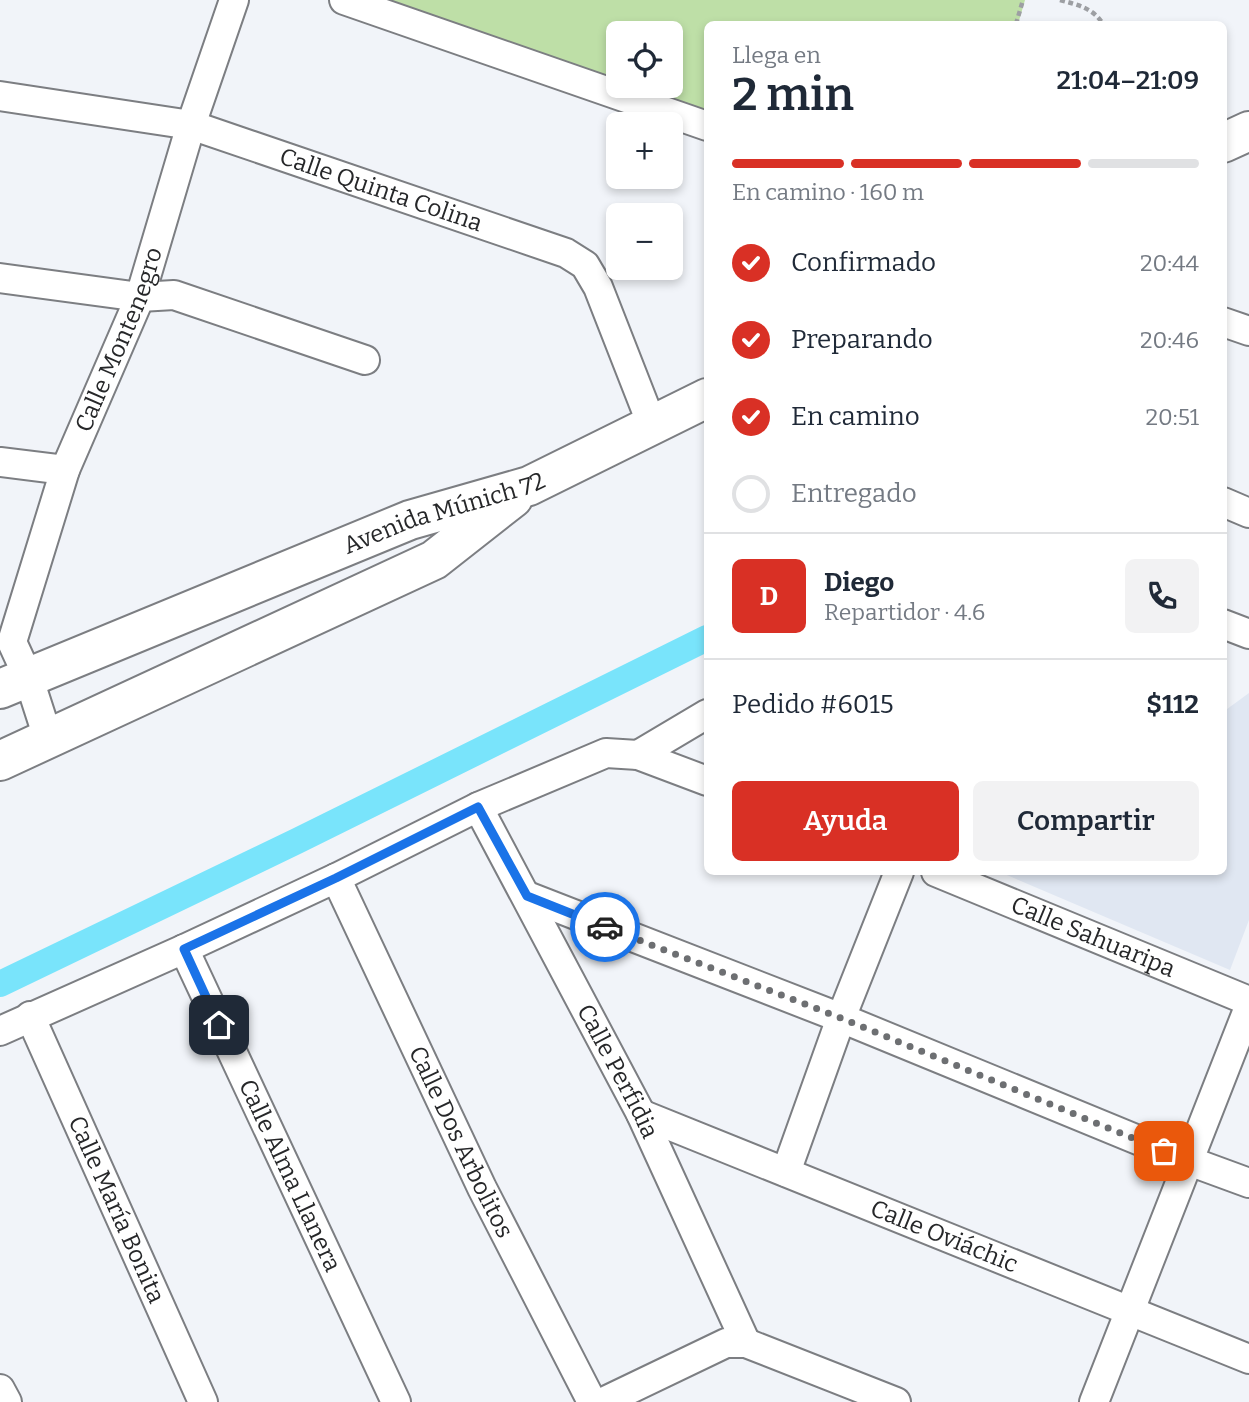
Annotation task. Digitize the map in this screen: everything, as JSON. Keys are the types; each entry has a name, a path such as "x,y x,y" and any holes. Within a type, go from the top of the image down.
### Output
{"main road":[{"path":"1227,141 1249,131"},
{"path":"529,486 704,399"},
{"name":"Avenida Múnich 72","path":"14,684 410,520 529,486"},
{"name":"Avenida Múnich 72","path":"0,761 434,560 529,486"}],"street":[{"name":"Calle Montenegro","path":"48,738 14,684 6,641 65,470 140,297 191,125 233,0"},
{"path":"344,0 704,125"},
{"name":"Calle Quinta Colina","path":"0,96 191,125 566,253 585,265 598,287 652,425"},
{"path":"0,278 140,297 174,295 365,360"},
{"path":"1227,323 1249,331"},
{"path":"0,461 65,470"},
{"path":"1227,504 1249,513"},
{"path":"1227,626 1249,634"},
{"path":"638,755 704,716"},
{"path":"0,1031 336,878 478,807 606,753 638,755 704,780"},
{"name":"Calle Perfidia","path":"478,807 641,1114 746,1343"},
{"path":"786,1172 841,1018 898,875"},
{"name":"Calle Sahuaripa","path":"943,875 1249,1001"},
{"name":"Calle Dos Arbolitos","path":"336,878 482,1188 592,1402"},
{"path":"527,896 841,1018 1249,1183"},
{"name":"Calle Alma Llanera","path":"184,949 396,1402"},
{"path":"1094,1402 1249,1007"},
{"name":"Calle María Bonita","path":"30,1016 203,1402"},
{"name":"Calle Oviáchic","path":"641,1114 1249,1359"},
{"path":"603,1402 726,1343 746,1343 896,1402"},
{"path":"0,1389 6,1402"}],"path":[{"path":"1017,21 1023,0"},
{"path":"1060,0 1090,9 1101,21"}],"shaded area":[{"path":"1249,693 1249,920 1230,970 1007,875 1227,875 1227,709"}],"green space":[{"path":"385,0 1025,0 1019,21 704,21 704,112 664,98 683,98 683,21 606,21 606,77"}],"waterway":[{"path":"0,984 297,841 704,639"}],"way so far":[{"path":"605,927 841,1018 1164,1151"}],"route":[{"path":"219,1025 184,949 336,878 478,807 527,896 605,927"}]}
